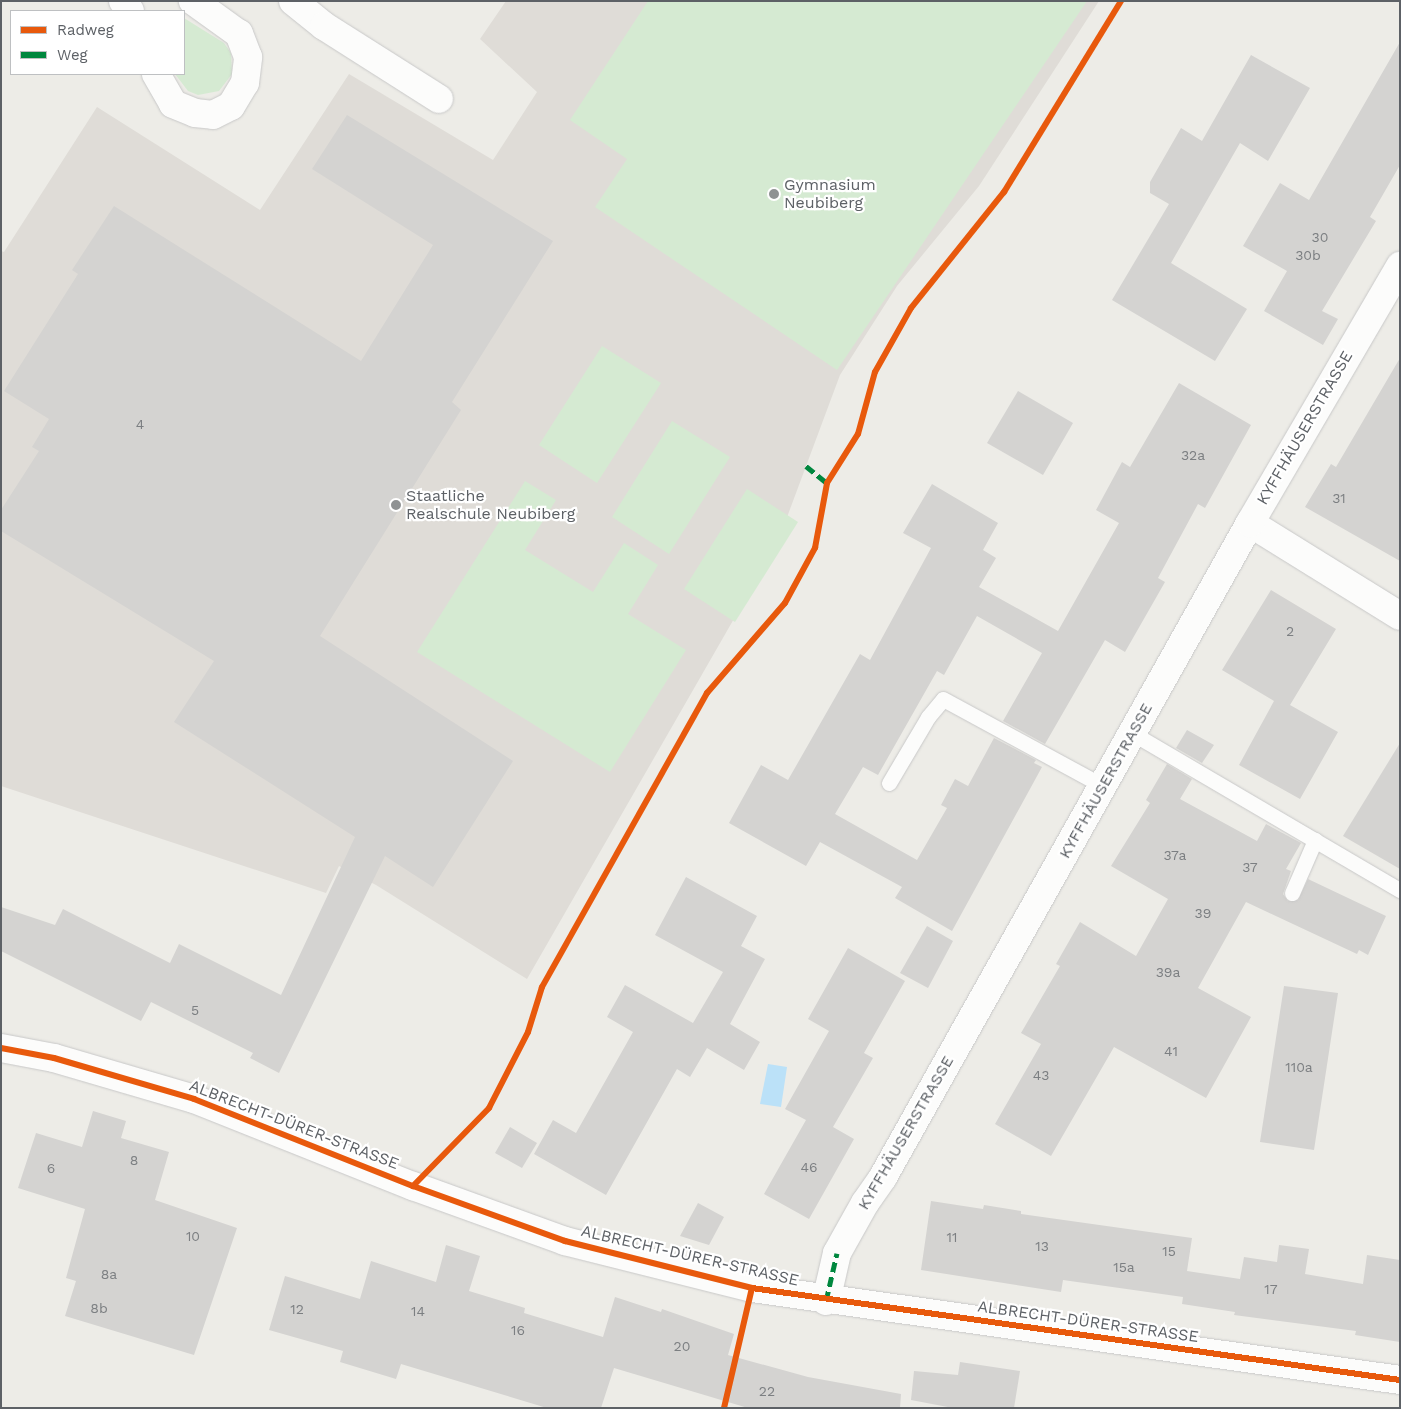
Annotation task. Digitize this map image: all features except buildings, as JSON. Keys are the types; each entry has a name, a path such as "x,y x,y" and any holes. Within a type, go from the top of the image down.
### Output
{"street":[{"path":"157,75 172,104 195,114 213,115 231,106 245,83 248,57 239,34 193,1"},
{"path":"294,1 324,26 439,99"},
{"name":"KYFFHÄUSERSTRASSE","path":"826,1301 837,1253 864,1203 883,1177 1250,523 1400,266"},
{"path":"1250,523 1400,616"},
{"name":"ALBRECHT-DÜRER-STRASSE","path":"1,1048 54,1058 194,1099 413,1186 565,1241 752,1288 826,1301 1400,1380"}],"lane":[{"path":"889,783 928,717 943,699 1103,786"},
{"path":"1132,733 1400,890"},
{"path":"1292,893 1315,840"}],"shaded area":[{"name":"Staatliche Realschule Neubiberg","path":"506,1 1099,1 979,186 897,286 840,375 777,544 527,979 376,885 339,866 326,893 1,786 1,251 4,252 97,107 260,210 349,74 493,160 537,92 480,39"}],"green space":[{"name":"Gymnasium Neubiberg","path":"648,1 1087,1 837,370 595,207 627,159 570,120"},
{"path":"185,19 224,43 231,53 232,74 219,91 198,95 188,91 176,75 185,75"},
{"path":"602,346 661,383 597,483 539,445"},
{"path":"672,421 730,457 669,554 612,517"},
{"path":"525,481 556,500 525,550 593,592 624,543 658,565 628,614 686,650 610,772 417,652"},
{"path":"747,489 798,522 735,622 684,589"}],"water":[{"path":"768,1064 787,1067 781,1107 760,1104"}],"marked path":[{"path":"806,466 827,483"},
{"path":"826,1301 837,1253"}],"cycle path":[{"path":"413,1186 489,1108 528,1032 542,987 707,693 785,603 815,548 827,483 858,434 875,372 911,308 1004,192 1121,1"},
{"path":"1,1048 54,1058 194,1099 413,1186 565,1241 752,1288 1400,1380"},
{"path":"724,1408 752,1288"}],"place":[{"name":"Gymnasium Neubiberg","path":"774,194"},
{"name":"Staatliche Realschule Neubiberg","path":"396,505"}]}
